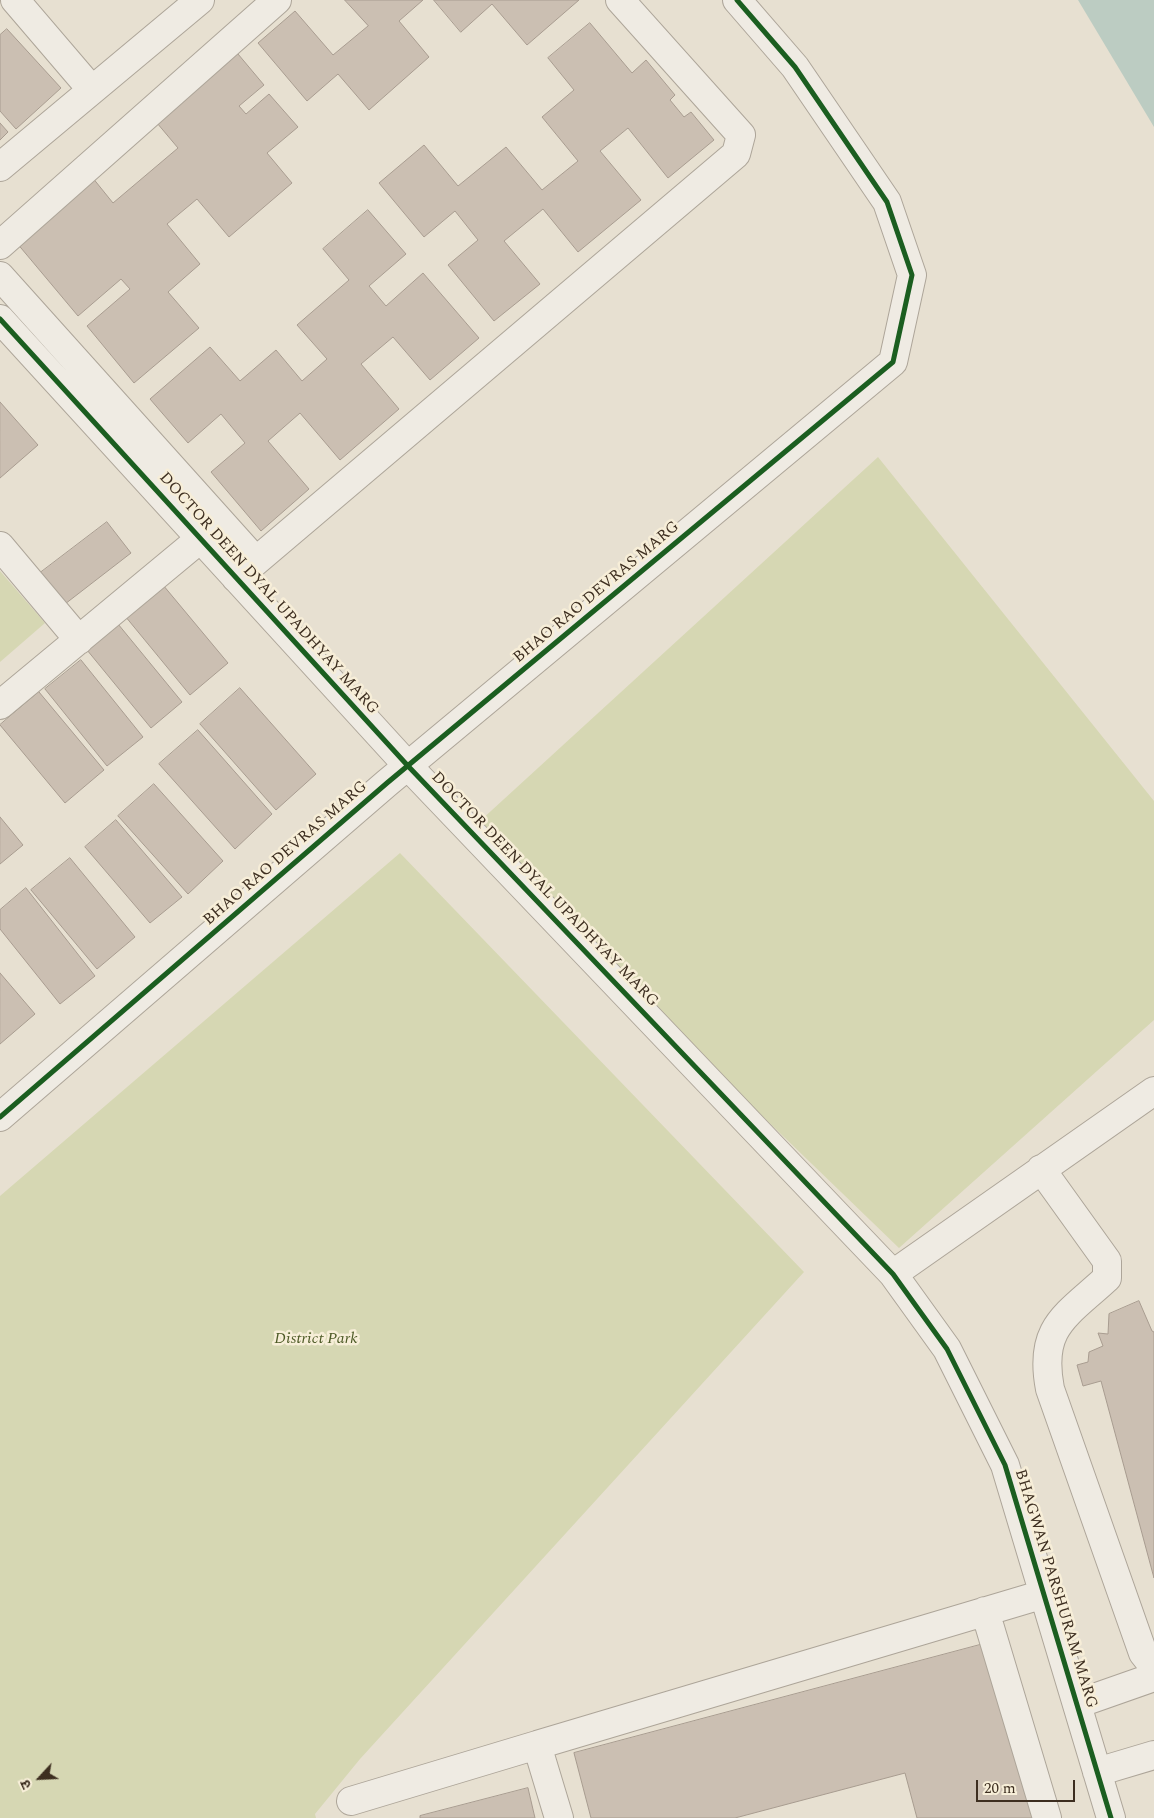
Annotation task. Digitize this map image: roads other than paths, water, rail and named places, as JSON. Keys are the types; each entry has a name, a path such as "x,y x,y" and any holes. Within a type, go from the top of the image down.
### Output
{"street":[{"path":"0,167 200,0"},
{"path":"0,245 277,0"},
{"path":"236,578 736,154 741,135 620,0"},
{"name":"BHAO RAO DEVRAS MARG","path":"0,1117 408,766 893,362 912,275 887,202 795,67 737,0"},
{"path":"12,5 92,90"},
{"path":"0,276 256,560"},
{"name":"DOCTOR DEEN DYAL UPADHYAY MARG","path":"0,319 408,766 894,1274"},
{"path":"0,705 200,539"},
{"path":"0,546 79,640"},
{"path":"894,1274 1154,1091"},
{"path":"1041,1169 1107,1261 1107,1278 1060,1322 1051,1335 1047,1371 1050,1389 1143,1653 1154,1667"},
{"name":"BHAGWAN PARSHURAM MARG","path":"894,1274 947,1349 1005,1464 1111,1818"},
{"path":"350,1801 1044,1594"},
{"path":"985,1611 1047,1818"},
{"path":"1076,1704 1154,1677"},
{"path":"538,1745 559,1818"},
{"path":"1097,1772 1154,1756"}],"park label":[{"name":"District Park","path":"316,1340"}]}
